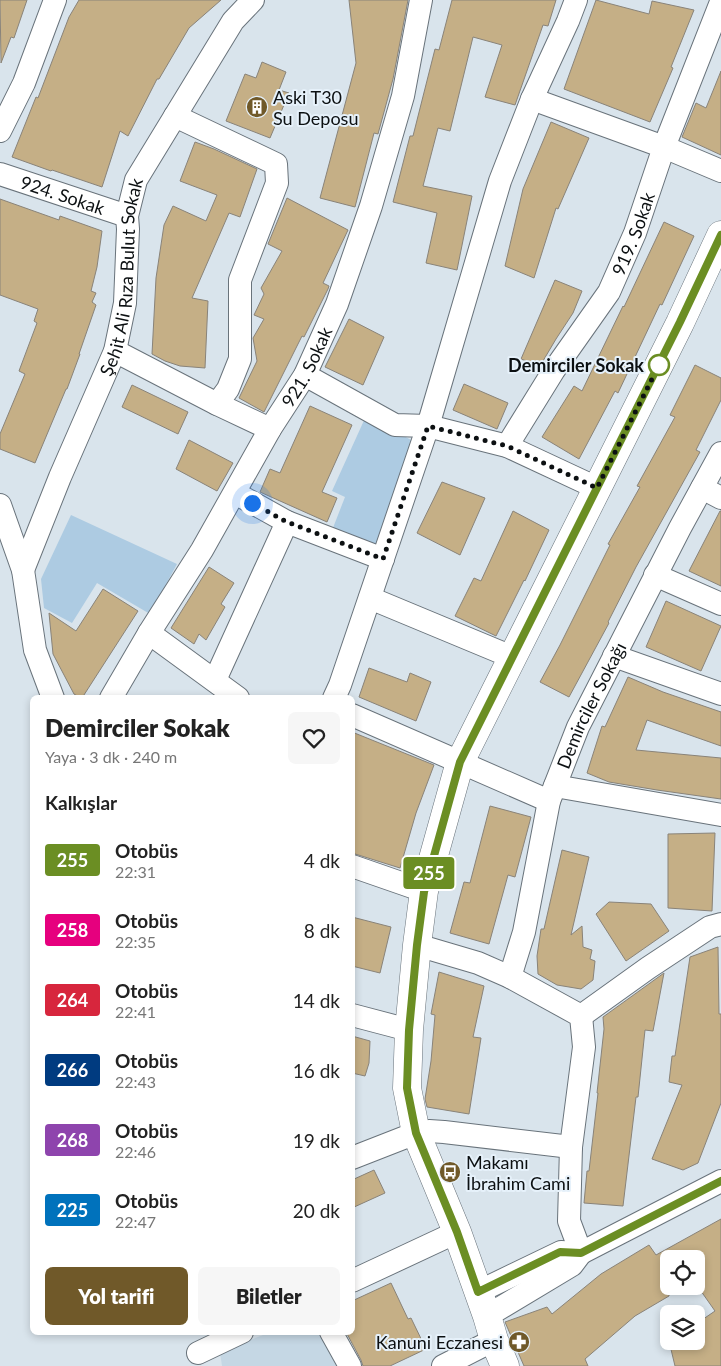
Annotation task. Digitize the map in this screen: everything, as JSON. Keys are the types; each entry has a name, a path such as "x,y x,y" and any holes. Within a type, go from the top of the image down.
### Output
{"main road":[{"path":"505,1366 457,1232 416,1133 407,1088 409,1030 424,892 460,762 680,322 721,235"}],"street":[{"path":"0,131 24,83 55,0"},
{"name":"Şehit Ali Rıza Bulut Sokak","path":"23,570 60,477 115,351 125,303 127,216 136,180 234,21 253,0"},
{"name":"921. Sokak","path":"113,695 149,633 202,550 270,429 304,375 337,304 371,206 403,96 421,0"},
{"path":"335,695 428,426 500,181 532,99 576,0"},
{"name":"919. Sokak","path":"507,446 554,370 609,292 634,233 664,148 721,2"},
{"path":"532,99 721,171"},
{"path":"175,116 276,164 277,183 240,280 240,359 228,389 217,404"},
{"name":"924. Sokak","path":"0,174 127,216"},
{"path":"115,351 270,429"},
{"path":"304,375 395,425 428,426 507,446 597,488"},
{"name":"Demirciler Sokağı","path":"510,977 524,932 552,793 578,727 655,575 712,493 721,453"},
{"path":"234,493 287,522 383,559"},
{"path":"0,505 23,570 35,650 51,695"},
{"path":"215,680 287,522"},
{"path":"655,575 721,604"},
{"path":"370,598 512,657"},
{"path":"149,633 234,695"},
{"path":"614,656 721,694"},
{"path":"355,716 460,762 552,793 721,816"},
{"path":"355,867 424,892"},
{"path":"581,1016 648,968 710,928 721,924"},
{"path":"417,945 478,963 510,977 581,1016"},
{"path":"355,1016 409,1030"},
{"path":"581,1016 584,1046 571,1147 569,1221 581,1253"},
{"path":"355,1157 416,1133 429,1131 571,1147"},
{"path":"443,1366 486,1316 572,1265 581,1253 719,1178"},
{"path":"355,1280 457,1232"},
{"path":"198,1350 235,1335"},
{"path":"333,1335 350,1366"}],"shaded area":[{"path":"366,416 415,442 380,552 331,533 345,497 332,491"},
{"path":"71,515 177,564 150,614 97,583 72,623 44,608 41,579"},
{"path":"263,1335 323,1335 340,1366 222,1366 220,1352"}],"building":[{"path":"0,0 27,0 14,38 11,37 1,63"},
{"path":"79,0 221,0 189,28 159,79 157,79 128,136 120,131 102,187 12,157 36,97 38,98 69,17"},
{"path":"349,0 408,0 393,79 378,134 374,133 355,207 320,198 356,63"},
{"path":"452,0 556,0 548,26 543,25 515,105 485,97 502,45 473,37 450,131 438,128 423,186 472,196 457,270 426,263 437,213 393,202 410,136 413,136 435,49 439,50"},
{"path":"596,0 649,14 652,1 694,10 671,67 673,68 650,122 564,89"},
{"name":"Aski T30 Su Deposu","path":"262,62 286,72 279,90 289,93 270,138 226,121 245,74 256,78"},
{"path":"721,71 721,155 682,137 696,103 706,108"},
{"path":"551,122 589,138 558,209 556,208 534,278 505,266 523,189"},
{"path":"195,142 257,169 240,217 229,213 192,298 208,301 205,368 180,366 152,354 156,278 164,225 173,206 206,221 217,195 180,181"},
{"path":"287,198 348,230 323,283 329,286 328,289 264,412 239,398 257,361 253,338 264,319 254,315 264,294 261,288 282,251 268,244"},
{"path":"0,199 59,220 60,216 102,231 97,267 91,291 96,293 92,302 96,305 67,389 35,463 0,449 0,434 25,374 19,371 37,323 34,321 38,309 0,295"},
{"path":"664,222 694,236 618,393 615,391 579,459 542,437 574,386 582,391"},
{"path":"555,280 582,291 573,313 540,366 521,359"},
{"path":"349,319 384,337 363,385 325,367"},
{"path":"695,365 721,378 721,400 696,450 700,452 636,567 609,623 569,697 540,682 610,545 608,544 640,487 637,486 675,417 670,415"},
{"path":"464,384 508,403 497,429 453,410"},
{"path":"132,385 188,412 178,434 122,407"},
{"path":"310,406 352,425 322,492 337,498 327,522 260,492 270,469 280,473"},
{"path":"189,440 233,463 217,491 176,469"},
{"path":"442,482 485,498 460,555 417,533"},
{"path":"513,511 549,530 496,636 455,616 474,578 481,581"},
{"path":"721,511 721,586 689,571"},
{"path":"209,567 234,583 221,604 225,607 206,640 199,634 194,644 171,628"},
{"path":"103,589 138,611 84,695 74,694 53,654 49,613 76,631"},
{"path":"666,601 721,626 701,671 646,647"},
{"path":"369,668 407,682 410,673 431,682 416,721 359,697"},
{"path":"628,677 663,692 721,712 721,746 647,720 636,750 721,758 721,799 609,782 587,773 602,726 605,727"},
{"path":"355,733 434,765 416,813 400,868 355,854"},
{"path":"490,806 531,817 515,877 508,875 489,944 450,933 464,882 470,883"},
{"path":"715,833 712,911 668,908 668,834"},
{"path":"562,850 589,857 571,935 582,926 583,947 592,950 590,959 595,961 593,980 581,989 557,985 538,974 537,956 541,929 544,929"},
{"path":"609,902 651,904 669,931 626,961 596,914"},
{"path":"355,918 391,927 380,973 355,967"},
{"path":"718,947 719,1014 721,1014 721,1103 698,1163 683,1170 652,1159 682,1085 669,1082 672,1056 675,1056 690,957"},
{"path":"439,972 484,986 473,1037 481,1038 469,1114 427,1107 425,1099 435,1015 431,1014"},
{"path":"664,973 653,1031 645,1030 623,1206 584,1203 598,1093 604,1029 603,1017"},
{"path":"355,1037 370,1041 369,1063 365,1076 355,1074"},
{"path":"374,1170 385,1193 355,1207 355,1179"},
{"path":"721,1219 721,1366 675,1366 671,1350 705,1350 705,1318 715,1311 704,1295 705,1250 665,1250"},
{"path":"649,1245 656,1255 660,1253 660,1295 669,1296 635,1316 585,1359 588,1366 524,1366 505,1322 547,1307 552,1314 601,1274"},
{"path":"391,1283 408,1319 411,1318 426,1349 390,1366 363,1366 348,1335 355,1335 355,1300"}],"bus line":[{"name":"255","path":"721,235 680,322 460,762 424,892 409,1030 407,1088 416,1133 457,1232 478,1292 560,1252 581,1253 721,1181"}],"place":[{"name":"Aski T30 Su Deposu","path":"257,107"},
{"name":"Demirciler Sokak","path":"659,365"},
{"name":"Makamı İbrahim Cami","path":"450,1172"},
{"name":"Kanuni Eczanesi","path":"519,1342"}],"route":[{"path":"252,503 287,522 383,559 428,426 507,446 597,488 659,365"}]}
